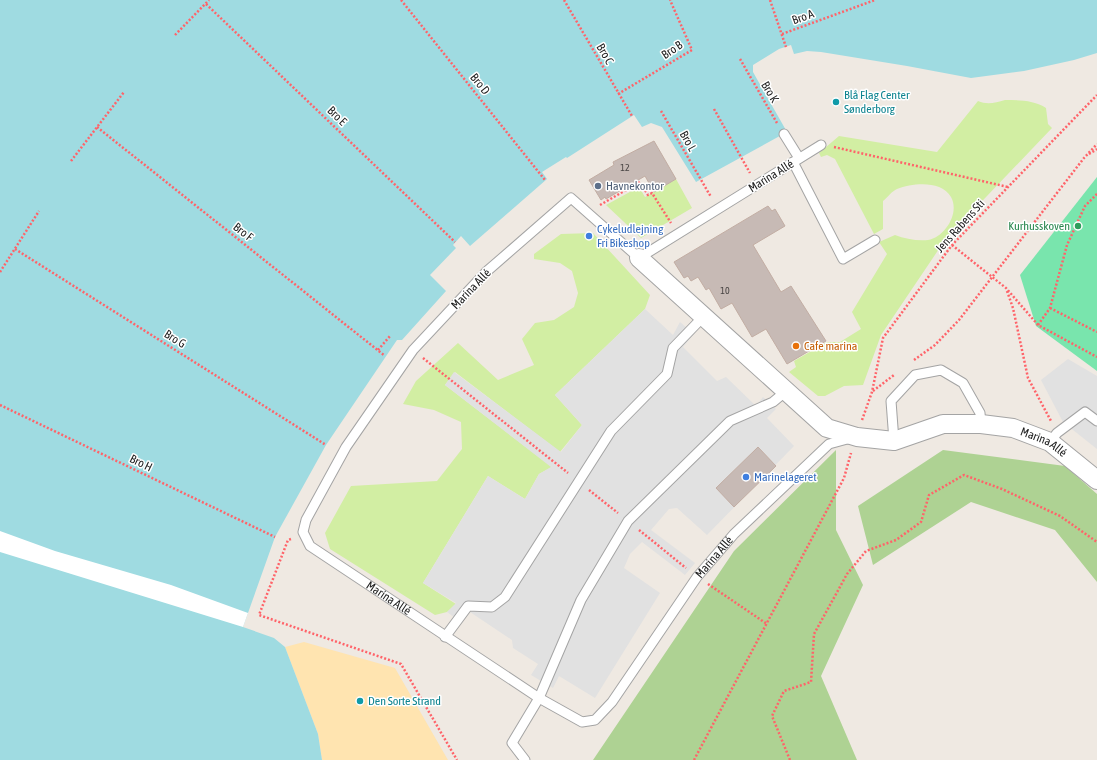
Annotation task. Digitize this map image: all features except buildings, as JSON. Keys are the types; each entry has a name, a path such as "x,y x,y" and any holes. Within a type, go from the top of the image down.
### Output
{"street":[{"name":"Marina Allé","path":"639,258 785,392 827,428 856,437 894,441 943,424 981,424 1013,428 1053,438 1097,480"}],"lane":[{"path":"784,134 843,258 875,240"},
{"name":"Marina Allé","path":"821,144 639,258 571,198 486,272 413,350 346,447 306,520 303,532 310,546 539,698 582,722 595,720 612,702 697,577 734,534 829,444 856,437"},
{"path":"446,637 468,606 492,607 505,597 611,431 668,374 673,348 703,317"},
{"path":"894,441 891,401 915,375 941,370 963,383 980,413 981,424"},
{"path":"525,760 512,743 539,698 581,600 628,521 730,421 773,402 785,392"},
{"path":"1053,438 1085,412 1097,421"}],"path":[{"path":"175,35 209,0"},
{"name":"Bro D","path":"402,0 545,180"},
{"name":"Bro C","path":"564,0 632,116"},
{"name":"Bro B","path":"618,94 692,50 670,0"},
{"name":"Bro A","path":"770,0 786,47"},
{"name":"Bro A","path":"782,34 875,0"},
{"name":"Bro E","path":"206,4 455,242"},
{"name":"Bro K","path":"740,59 784,134"},
{"path":"71,162 124,92"},
{"name":"Jens Rabens Sti","path":"694,760 844,478 856,437 872,392 883,338 952,245 1097,95"},
{"path":"714,109 757,184"},
{"name":"Bro L","path":"661,111 699,180 718,209"},
{"name":"Bro F","path":"97,127 385,356"},
{"path":"821,144 1009,187"},
{"path":"910,364 935,345 959,320 1084,158 1097,144"},
{"path":"1084,158 1097,148"},
{"path":"587,212 640,182 648,195 652,193 678,234"},
{"path":"1038,324 1050,308 1067,245 1085,206 1097,194"},
{"path":"0,272 39,211"},
{"path":"952,245 991,278 1006,288 1038,324 1097,356"},
{"name":"Bro G","path":"15,249 326,445"},
{"path":"1006,288 1013,308 1028,378 1053,438"},
{"path":"1050,308 1097,332"},
{"path":"378,350 390,336"},
{"path":"872,392 897,373"},
{"name":"Bro H","path":"0,405 275,538"},
{"path":"790,760 772,716 784,691 812,682 814,634 847,574 866,551 896,540 921,522 929,495 964,475 1002,489 1060,516 1097,542"},
{"path":"303,532 288,540 259,615 401,664 457,760"}],"green space":[{"path":"1005,100 1026,101 1042,105 1046,108 1048,124 1052,128 945,240 881,335 863,385 844,386 825,396 818,396 789,372 796,367 794,361 827,342 840,342 861,329 852,312 887,254 879,242 895,235 915,240 928,240 934,238 945,229 954,210 951,197 941,188 926,184 904,187 895,190 883,201 883,229 874,234 835,159 827,155 821,157 819,153 839,136 937,152 978,101 991,103"},
{"name":"Kurhusskoven","path":"1097,177 1097,371 1036,326 1020,275"},
{"path":"676,179 692,208 641,238 606,205 639,187 645,197"},
{"path":"593,233 650,295 645,309 555,395 582,425 560,452 455,372 445,385 552,467 539,474 525,499 488,476 423,583 456,604 447,612 435,615 330,549 325,533 351,486 437,481 462,449 461,422 434,410 403,404 416,381 458,343 498,380 534,365 522,339 535,323 554,320 574,307 578,293 572,271 560,263 534,259 534,254 561,234"},
{"path":"836,450 836,530 863,585 821,676 857,760 593,760 734,551"},
{"path":"943,450 1065,466 1097,494 1097,582 1055,530 971,502 873,565 858,506"}],"sand":[{"name":"Den Sorte Strand","path":"304,642 395,668 448,760 322,760 318,734 285,647"}],"shaded area":[{"path":"645,309 673,335 680,322 694,334 683,347 717,381 726,377 756,406 763,397 776,409 767,418 794,446 707,535 677,508 669,509 651,530 695,563 685,575 642,542 630,554 624,568 660,593 595,698 559,676 553,688 531,675 538,664 513,648 512,640 470,612 462,623 447,612 456,603 423,583 488,476 525,499 539,474 551,467 445,385 454,372 561,452 582,425 555,395"},
{"path":"1068,359 1097,376 1097,449 1063,422 1041,380"}],"water":[{"path":"0,0 1097,0 1097,53 1074,60 1024,71 971,78 821,52 807,51 794,54 791,45 779,49 753,65 753,72 787,132 696,182 662,127 651,123 642,127 634,115 567,158 566,157 542,172 547,179 470,246 461,236 453,245 456,248 430,275 446,291 402,340 397,340 326,445 275,537 243,627 274,638 285,647 318,734 322,760 0,760"}],"pier":[{"path":"0,531 55,551 171,585 248,613 243,627 0,552"}],"place":[{"name":"Blå Flag Center Sønderborg","path":"836,102"},
{"name":"Havnekontor","path":"598,186"},
{"name":"Kurhusskoven","path":"1078,226"},
{"name":"Cykeludlejning Fri Bikeshop","path":"589,236"},
{"name":"Cafe marina","path":"796,346"},
{"name":"Marinelageret","path":"746,477"},
{"name":"Den Sorte Strand","path":"360,701"}]}
